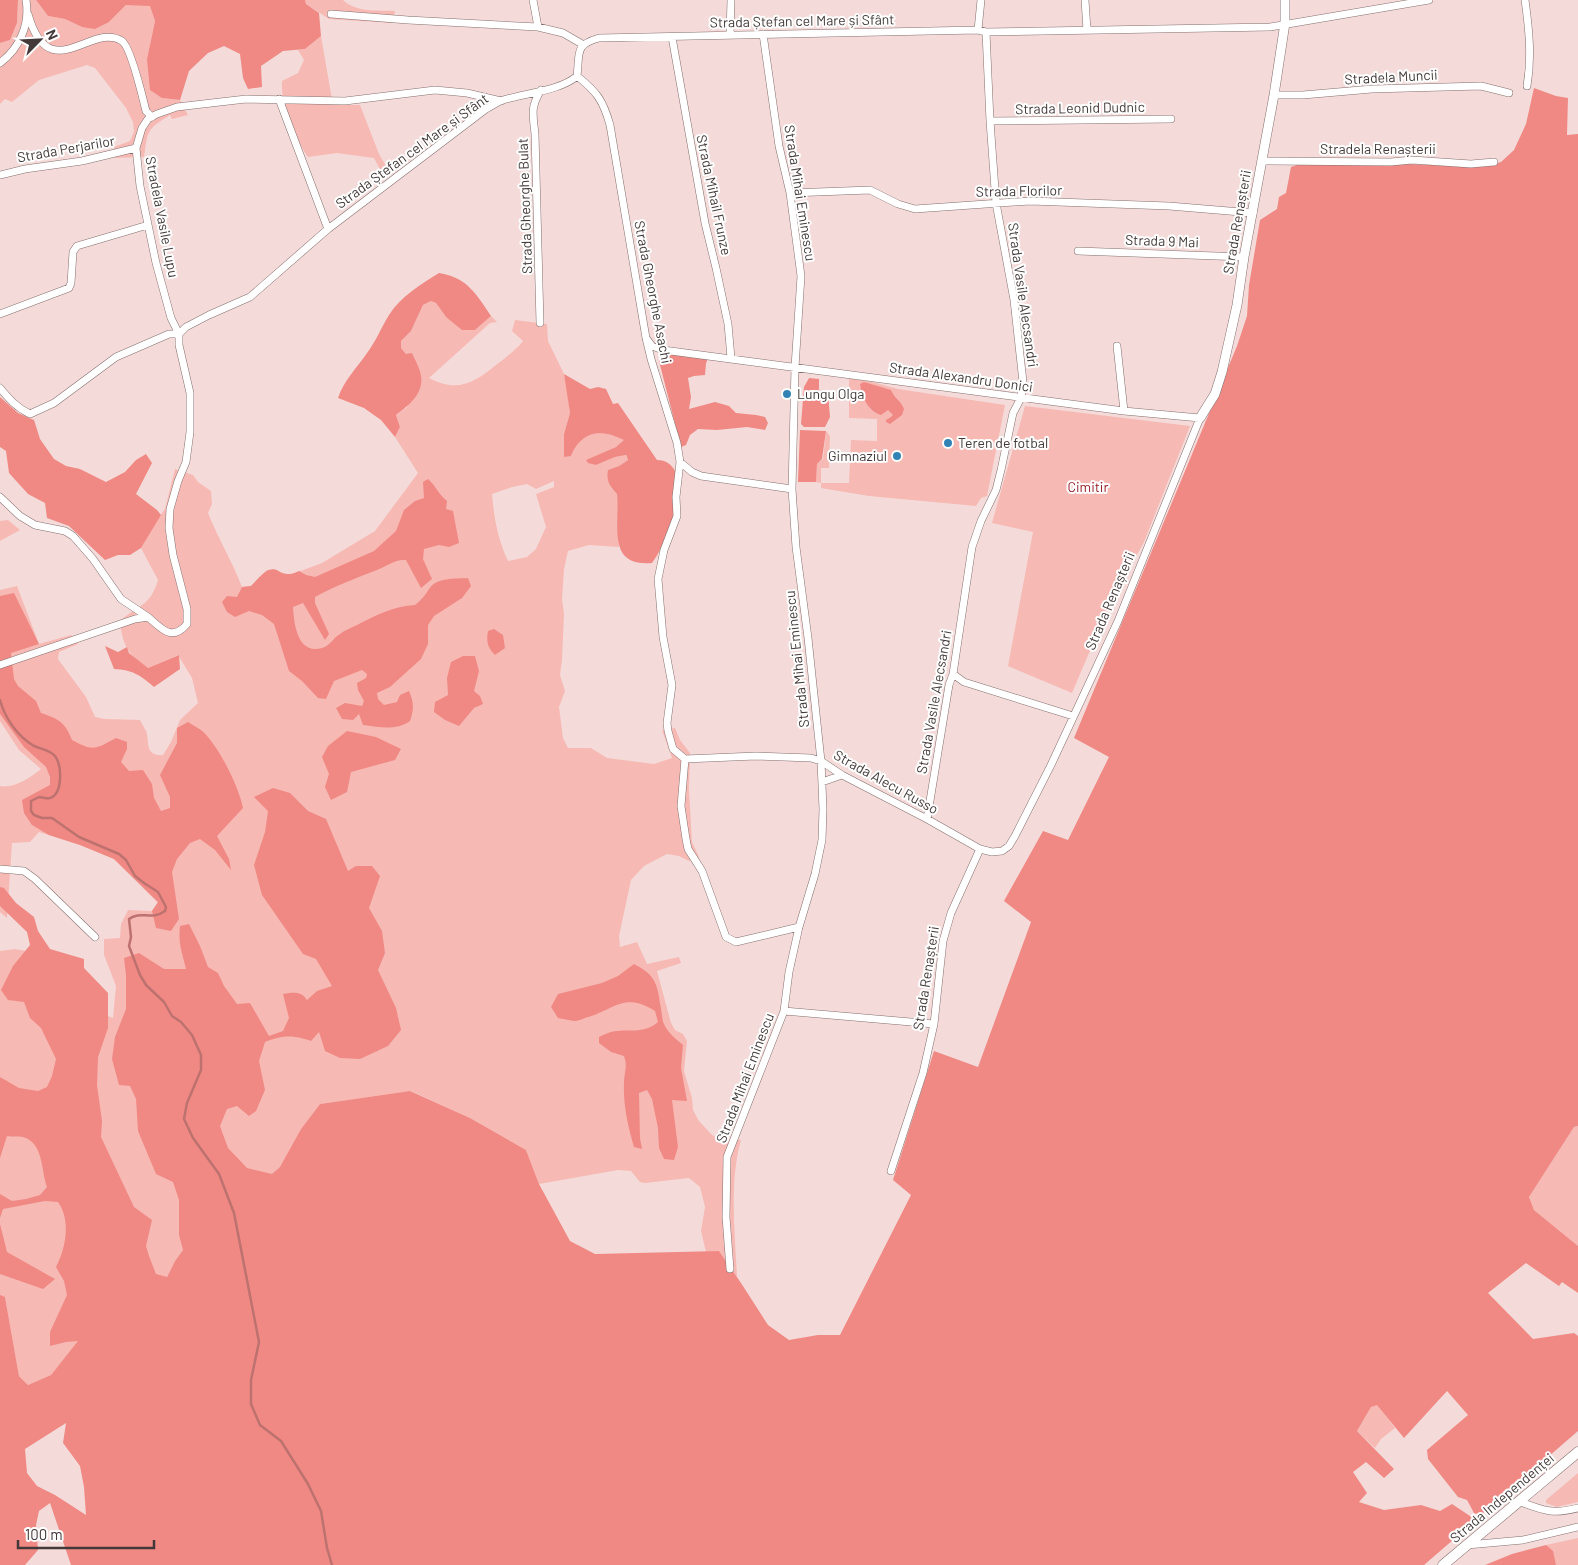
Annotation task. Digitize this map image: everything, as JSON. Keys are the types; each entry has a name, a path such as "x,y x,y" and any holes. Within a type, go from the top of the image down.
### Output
{"main road":[{"name":"Strada Independenței","path":"1443,1565 1578,1452"}],"street":[{"path":"26,0 32,27 39,41 51,48 66,50 100,38 121,41 126,45 146,111 152,117 186,106 246,99 345,101 435,90 467,92 501,101"},
{"path":"533,0 538,27"},
{"path":"730,34 731,0"},
{"path":"978,30 981,0"},
{"path":"1086,0 1087,30"},
{"name":"Strada Renașterii","path":"891,1171 924,1073 934,1024 943,941 951,913 980,849 992,852 1002,851 1008,846 1051,766 1118,621 1200,418 1215,394 1222,372 1237,305 1274,95 1285,23 1285,0"},
{"name":"Strada Ștefan cel Mare și Sfânt","path":"582,44 599,38 730,34 978,30 986,32 1270,26 1426,0"},
{"path":"1525,0 1529,29 1529,61 1526,86"},
{"path":"0,63 24,34 28,14"},
{"path":"330,14 538,27 563,33 582,44 576,76"},
{"name":"Strada Vasile Alecsandri","path":"927,819 949,684 953,674 972,547 981,521 996,490 1002,470 1013,413 1021,398 1023,382 1014,300 996,203 986,32"},
{"name":"Strada Mihai Eminescu","path":"730,1270 726,1217 727,1157 784,1011 789,972 799,927 815,874 822,840 823,809 821,761 796,547 792,490 801,276 790,194 779,146 762,34"},
{"name":"Strada Mihail Frunze","path":"672,37 705,223 728,324 730,358"},
{"name":"Strada Ștefan cel Mare și Sfânt","path":"179,334 186,327 209,315 250,297 328,229 486,109 501,101 567,82 576,76"},
{"name":"Strada Gheorghe Asachi","path":"576,76 592,88 604,106 610,125 646,338 677,443 680,462 676,497 677,516 664,550 658,580 663,637 672,685 667,723 668,731 674,749 685,760"},
{"name":"Stradela Muncii","path":"1274,95 1303,95 1372,89 1481,86 1509,93"},
{"name":"Strada Gheorghe Bulat","path":"540,323 535,134 532,114 533,102 541,90"},
{"path":"279,100 328,229"},
{"name":"Stradela Vasile Lupu","path":"152,117 148,119 142,128 136,148 140,186 170,318 179,334"},
{"name":"Strada Leonid Dudnic","path":"990,121 1171,119"},
{"name":"Strada Perjarilor","path":"0,174 26,168 82,161 136,148"},
{"name":"Stradela Renașterii","path":"1262,161 1366,162 1412,160 1471,164 1494,162"},
{"name":"Strada Florilor","path":"790,194 870,190 898,204 915,209 1030,201 1106,203 1253,213"},
{"path":"0,314 69,288 71,284 73,252 77,246 148,225"},
{"name":"Strada 9 Mai","path":"1078,251 1244,257"},
{"path":"0,388 15,404 30,414 54,403 116,357 169,334 179,334 179,345 190,392 190,432 186,462 170,509 169,528 173,555 187,609 188,624 182,630 172,633 165,632 148,617 121,599 93,559 73,536 65,531 35,525 20,516 0,497"},
{"name":"Strada Alexandru Donici","path":"646,338 652,346 663,350 1021,398 1200,418"},
{"path":"1117,346 1124,411"},
{"path":"680,462 692,472 701,476 792,490"},
{"path":"0,665 135,619 148,617"},
{"path":"953,674 964,682 1073,716"},
{"name":"Strada Alecu Russo","path":"685,760 756,756 811,758 821,761 842,775 980,849"},
{"path":"685,760 681,806 686,839 688,848 702,871 723,933 730,940 736,942 799,927"},
{"path":"822,782 842,775"},
{"path":"0,869 24,871 35,879 95,937"},
{"path":"784,1011 934,1024"},
{"path":"1518,1501 1544,1511 1561,1512 1578,1508"},
{"path":"1466,1545 1524,1540 1578,1527"}],"green space":[{"path":"18,0 36,0 48,16 65,19 82,27 109,22 126,5 150,5 155,21 147,59 162,98 180,100 188,115 172,119 170,115 156,124 148,136 144,157 115,158 114,147 130,141 134,132 133,122 126,108 95,68 87,65 39,80 12,102 5,99 0,104 0,43 10,40 17,23"},
{"path":"305,0 343,0 361,9 395,11 393,23 329,19 306,4"},
{"path":"321,36 333,105 360,105 379,154 390,173 384,177 374,158 337,153 308,157 298,140 283,100 282,81 298,73 304,60 298,50 305,49"},
{"path":"431,301 436,303 446,317 475,330 491,316 497,322 490,323 429,378 448,385 465,384 473,381 507,357 523,341 512,331 515,320 547,324 548,341 564,374 568,396 570,413 564,434 571,456 580,441 593,434 608,434 625,440 616,447 587,460 596,465 625,455 628,460 608,470 611,488 617,494 619,547 589,545 568,551 564,569 562,600 564,613 560,675 565,691 559,707 563,738 568,748 591,748 607,758 654,764 672,758 662,730 675,728 680,740 690,753 689,790 692,842 699,857 689,861 679,856 667,854 644,866 631,880 619,936 620,947 637,942 647,964 679,957 681,963 657,971 671,1023 675,1030 683,1034 687,1041 684,1071 692,1098 693,1110 699,1121 712,1135 727,1143 731,1138 741,1140 737,1156 734,1190 737,1277 719,1251 706,1252 701,1231 705,1207 700,1187 689,1178 645,1183 640,1182 631,1171 618,1170 539,1184 526,1150 470,1118 411,1091 320,1104 301,1129 281,1167 183,1250 167,1277 79,1341 51,1375 28,1385 19,1376 5,1297 0,1297 0,951 15,949 26,951 74,1003 113,1018 116,986 104,955 104,939 120,938 121,924 128,910 152,911 158,903 114,859 80,845 39,832 30,842 12,843 7,918 0,912 0,786 16,784 41,769 19,750 0,721 0,590 17,586 39,644 71,635 78,644 59,652 58,659 86,697 95,717 140,720 146,731 150,751 157,755 163,755 171,742 180,720 198,703 192,678 178,655 148,668 141,663 124,643 120,621 143,604 155,589 158,580 141,548 165,509 175,469 193,475 198,482 211,491 212,504 208,513 242,587 251,586 267,570 275,569 283,574 290,575 322,563 375,531 418,473 395,437 400,427 396,415 407,407 406,354 401,348 401,341 411,331 423,305","holes":["554,481 554,487 536,494 546,527 536,549 527,557 508,561 497,529 492,494 527,484 536,489"]},
{"name":"Gimnaziul","path":"849,378 898,389 1005,405 987,496 981,498 976,506 869,496 821,488 821,483 849,483 851,440 877,441 877,419 849,418"},
{"name":"Cimitir","path":"1025,406 1190,426 1144,542 1109,606 1072,693 1008,666 1033,532 992,523"},
{"path":"826,431 830,436 829,468 821,468 821,483 816,482 817,464 823,459"},
{"path":"8,520 20,530 0,541 0,521"},
{"path":"1578,1126 1578,1246 1534,1210 1529,1197 1574,1127"},
{"path":"1377,1404 1395,1428 1381,1439 1375,1448 1357,1431 1371,1407"},
{"path":"1578,1473 1578,1502 1557,1507 1546,1503 1546,1500"},
{"path":"1578,1538 1578,1565 1556,1565 1546,1545"}],"shaded area":[{"path":"0,0 18,0 17,23 10,40 0,43"},
{"path":"36,0 305,0 306,4 319,13 321,36 305,49 283,51 261,66 262,87 248,89 243,78 240,54 224,46 208,53 189,71 180,100 162,98 150,90 147,59 155,21 150,6 126,5 109,22 95,29 82,27 65,19 48,16"},
{"path":"1534,88 1568,98 1567,135 1578,134 1578,1126 1574,1127 1529,1197 1534,1210 1578,1246 1578,1293 1562,1282 1559,1286 1526,1263 1488,1293 1533,1339 1574,1333 1578,1336 1578,1431 1481,1515 1474,1513 1467,1500 1458,1497 1428,1459 1427,1450 1468,1415 1447,1391 1404,1438 1377,1405 1371,1407 1357,1431 1394,1469 1384,1478 1366,1462 1353,1472 1367,1493 1359,1502 1384,1510 1421,1505 1440,1511 1452,1504 1476,1520 1424,1565 71,1565 50,1503 39,1511 36,1525 38,1550 25,1565 0,1565 0,1295 5,1297 19,1376 28,1385 51,1375 78,1341 50,1346 50,1332 67,1295 64,1281 56,1267 66,1234 65,1217 58,1202 45,1201 3,1209 0,1218 0,1194 12,1201 26,1199 40,1195 47,1187 41,1158 35,1145 30,1140 23,1137 7,1136 0,1158 0,1077 19,1088 38,1091 47,1087 56,1059 41,1028 30,1018 24,1002 8,1000 1,990 13,966 30,945 27,932 0,906 0,887 4,888 16,903 34,917 38,931 50,949 84,959 84,968 108,993 108,1028 98,1057 97,1085 102,1121 101,1137 134,1207 152,1220 146,1246 156,1274 167,1277 183,1250 179,1235 179,1200 173,1182 156,1174 138,1131 136,1099 130,1086 119,1085 112,1059 115,1037 126,1009 124,958 139,953 164,969 186,969 181,948 180,926 189,924 208,967 218,973 224,986 237,1004 250,1003 269,1036 283,1031 289,1018 283,994 300,994 307,1000 317,991 332,986 316,959 303,954 262,895 254,865 265,832 268,811 254,797 273,788 290,793 308,811 326,819 348,871 356,866 372,866 380,876 369,908 382,931 385,953 378,970 396,1008 401,1030 388,1046 360,1059 340,1058 325,1051 319,1032 311,1041 288,1037 265,1042 259,1061 265,1090 256,1111 249,1116 237,1106 227,1109 220,1126 228,1148 247,1168 272,1174 280,1167 301,1129 320,1104 410,1091 470,1118 526,1150 539,1184 570,1241 595,1254 719,1251 768,1325 789,1340 818,1335 840,1335 911,1195 893,1180 934,1051 978,1067 1031,922 1004,901 1043,831 1068,840 1109,757 1074,738 1237,346 1247,316 1249,285 1260,220 1277,209 1279,197 1286,193 1291,167 1297,165 1407,164 1483,167 1501,162 1514,150 1526,124","holes":["66,1423 63,1443 80,1466 86,1515 37,1486 27,1473 25,1449"]},
{"path":"439,273 457,278 464,283 476,294 491,316 475,330 462,330 446,317 436,303 431,301 423,305 411,331 401,341 401,348 406,354 412,353 419,367 421,376 420,388 414,399 396,415 400,427 395,437 381,420 364,408 338,398 347,380 370,348 394,308 411,291"},
{"path":"667,353 708,359 705,375 688,378 691,397 689,409 715,402 729,406 736,413 765,417 768,423 765,430 747,427 717,430 698,429 690,435 686,445 681,447 659,361 660,357"},
{"path":"564,374 590,389 598,387 606,389 613,404 618,403 657,460 668,463 676,473 673,519 666,539 652,563 637,562 628,558 618,542 617,494 609,484 608,470 628,460 626,455 615,457 596,465 588,463 586,460 616,447 624,440 607,434 593,434 580,441 571,456 564,457 564,434 570,413"},
{"path":"809,378 819,379 819,395 828,393 830,417 825,427 804,427 801,424 804,387"},
{"path":"864,382 891,390 904,409 902,415 890,424 886,422 893,415 888,410 881,415 869,407 862,394 860,384"},
{"path":"0,397 18,413 34,420 40,439 54,459 66,466 80,469 106,482 125,472 136,460 146,454 152,463 136,494 161,515 141,548 130,555 118,555 105,560 69,526 47,518 45,503 28,494 9,473 6,451 0,447"},
{"path":"800,430 826,431 822,459 817,464 816,482 798,482"},
{"path":"428,479 447,501 446,509 453,511 459,543 449,547 439,545 424,549 423,559 432,579 421,588 406,560 402,560 346,582 315,597 315,603 329,634 325,640 303,603 293,607 296,629 302,642 307,647 314,649 322,648 344,631 378,615 399,607 415,605 423,598 432,585 437,582 447,579 468,578 471,586 462,598 434,616 428,625 428,644 421,659 390,687 377,693 378,699 384,705 397,702 400,695 409,691 413,706 410,721 399,726 387,728 363,725 359,714 353,720 342,719 336,708 345,703 362,706 364,701 358,690 357,683 366,678 367,674 362,670 334,681 326,699 318,698 302,681 289,671 274,624 262,615 249,611 235,617 227,612 222,602 227,596 237,597 242,587 251,586 269,570 273,569 284,574 299,571 315,577 374,551 396,531 404,510 415,501 424,498 423,482"},
{"path":"14,593 39,644 11,653 14,679 18,686 36,701 41,713 57,719 64,725 72,740 90,748 99,747 116,738 127,742 127,749 121,762 129,771 143,770 152,784 154,798 161,811 170,808 170,797 160,775 177,743 177,728 188,722 208,737 221,755 232,778 243,808 217,836 229,859 231,870 215,850 200,839 190,843 177,859 172,872 179,919 171,931 156,928 152,911 158,902 114,859 49,835 32,825 24,813 22,800 50,785 50,777 46,767 24,747 0,714 0,596"},
{"path":"494,629 503,635 505,648 495,655 487,642 488,631"},
{"path":"105,646 118,652 127,647 129,653 148,668 179,655 180,669 154,687 136,674 114,669"},
{"path":"463,656 475,656 479,671 474,691 480,696 483,704 474,708 459,726 445,720 434,712 435,702 448,695 447,678 451,662"},
{"path":"347,731 376,737 401,749 395,760 351,772 347,792 331,800 325,787 329,774 322,757 328,746"},
{"path":"634,964 652,977 657,987 664,1024 670,1033 683,1045 681,1068 687,1101 672,1100 678,1147 674,1160 664,1159 659,1148 658,1128 652,1099 647,1090 639,1093 642,1149 634,1147 625,1107 624,1079 626,1063 624,1056 611,1052 599,1043 599,1037 610,1032 641,1030 652,1026 658,1022 655,1011 644,1005 627,1002 574,1021 558,1018 551,1007 558,994 602,983 618,976"},
{"path":"0,1224 7,1252 55,1279 43,1289 0,1274"},
{"path":"1546,1545 1553,1551 1556,1565 1485,1565 1512,1554"}],"waterway":[{"path":"0,700 8,720 17,732 34,746 53,754 59,766 60,779 57,791 50,798 39,797 31,801 31,811 34,815 42,818 52,818 79,837 119,854 126,860 135,876 158,892 166,907 165,911 160,914 151,916 138,915 129,919 131,937 129,946 140,975 146,985 164,1002 172,1016 181,1022 192,1035 201,1055 201,1070 187,1103 184,1119 193,1138 219,1174 234,1213 259,1342 251,1380 251,1404 260,1425 281,1441 308,1484 321,1511 327,1548 332,1565"}],"place":[{"name":"Lungu Olga","path":"787,394"},
{"name":"Teren de fotbal","path":"948,443"},
{"name":"Gimnaziul","path":"897,456"}]}
